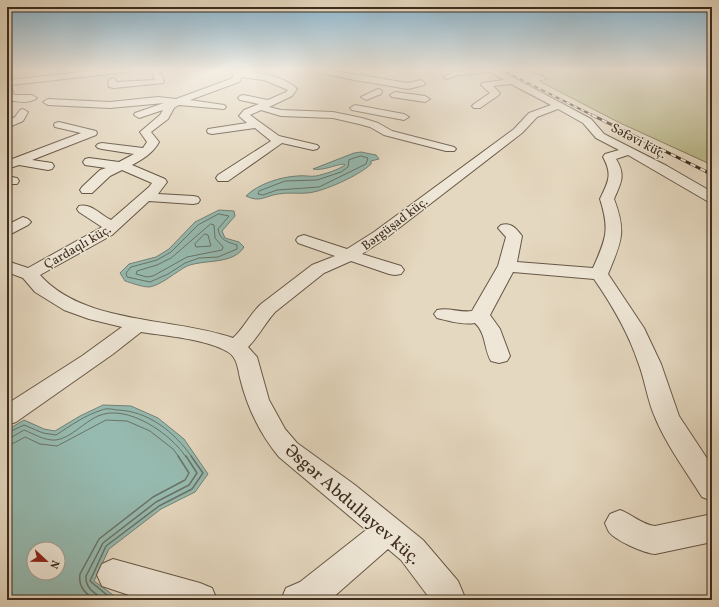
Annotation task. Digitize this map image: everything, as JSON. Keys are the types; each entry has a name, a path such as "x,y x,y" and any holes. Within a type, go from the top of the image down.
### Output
{"street":[{"path":"11,98 27,98"},
{"path":"140,115 187,98"},
{"path":"244,98 265,105 281,113 328,114 378,125 388,133 450,149"},
{"path":"280,98 244,114 244,116 277,139 312,147"},
{"path":"477,106 488,98"},
{"name":"Səfəvi küç.","path":"544,98 590,122 600,136 712,198"},
{"path":"48,102 93,105 124,104 158,100 221,107"},
{"path":"87,190 105,173 121,166 151,147 153,142 145,132 146,130 164,117 170,106 177,102"},
{"path":"109,111 124,104"},
{"name":"Bərgüşad küç.","path":"236,347 249,334 261,315 268,308 318,269 350,255 380,236 512,135 533,115 558,106"},
{"path":"328,114 345,107 404,117"},
{"path":"7,125 22,115 34,117"},
{"path":"12,163 92,132 59,125"},
{"path":"212,130 255,125"},
{"path":"373,138 378,125"},
{"path":"52,137 71,141"},
{"path":"223,178 273,145 277,142 277,139"},
{"path":"21,146 44,151"},
{"path":"102,146 145,152"},
{"path":"599,274 612,243 614,226 613,214 607,199 616,179 614,166 609,157 630,152"},
{"path":"89,162 121,166"},
{"path":"12,163 48,166"},
{"name":"Çardaqlı küç.","path":"18,270 100,235 114,226 154,190 160,182 134,169 121,166"},
{"path":"145,197 193,200"},
{"path":"84,209 103,222 114,226"},
{"path":"7,231 23,222"},
{"path":"479,316 507,266 514,236 506,228"},
{"path":"304,240 395,270"},
{"path":"507,266 599,274 616,296 635,328 650,364 668,420 712,488"},
{"path":"18,270 41,288 70,306 96,315 137,325 202,336 236,347"},
{"path":"444,314 466,318 479,316 487,321 498,356"},
{"path":"9,412 105,351 137,325"},
{"name":"Əsgər Abdullayev küç.","path":"236,347 246,357 257,400 276,436 288,450 345,494 416,555 433,575 446,593 449,600"},
{"path":"620,523 646,539 655,540 712,528"},
{"path":"298,600 312,594 388,530"},
{"path":"113,575 200,600"}],"green space":[{"path":"572,98 712,98 712,165 618,122"}],"water":[{"path":"361,152 376,155 379,159 371,161 371,164 350,178 322,190 303,193 282,193 259,199 246,196 257,188 277,180 290,177 316,176 335,170 345,165 313,169 354,153"},
{"path":"219,210 234,211 235,216 222,231 225,238 239,242 244,247 239,253 233,257 218,261 187,266 163,281 149,287 125,281 120,273 129,264 156,257 169,249 195,222"},
{"path":"103,405 131,406 158,418 184,439 208,474 195,492 161,509 109,549 94,581 120,600 7,600 7,430 24,420 44,429 55,431 80,416"}],"railway":[{"path":"559,98 592,115"},
{"path":"592,115 707,172"},
{"path":"707,172 712,175"}]}
